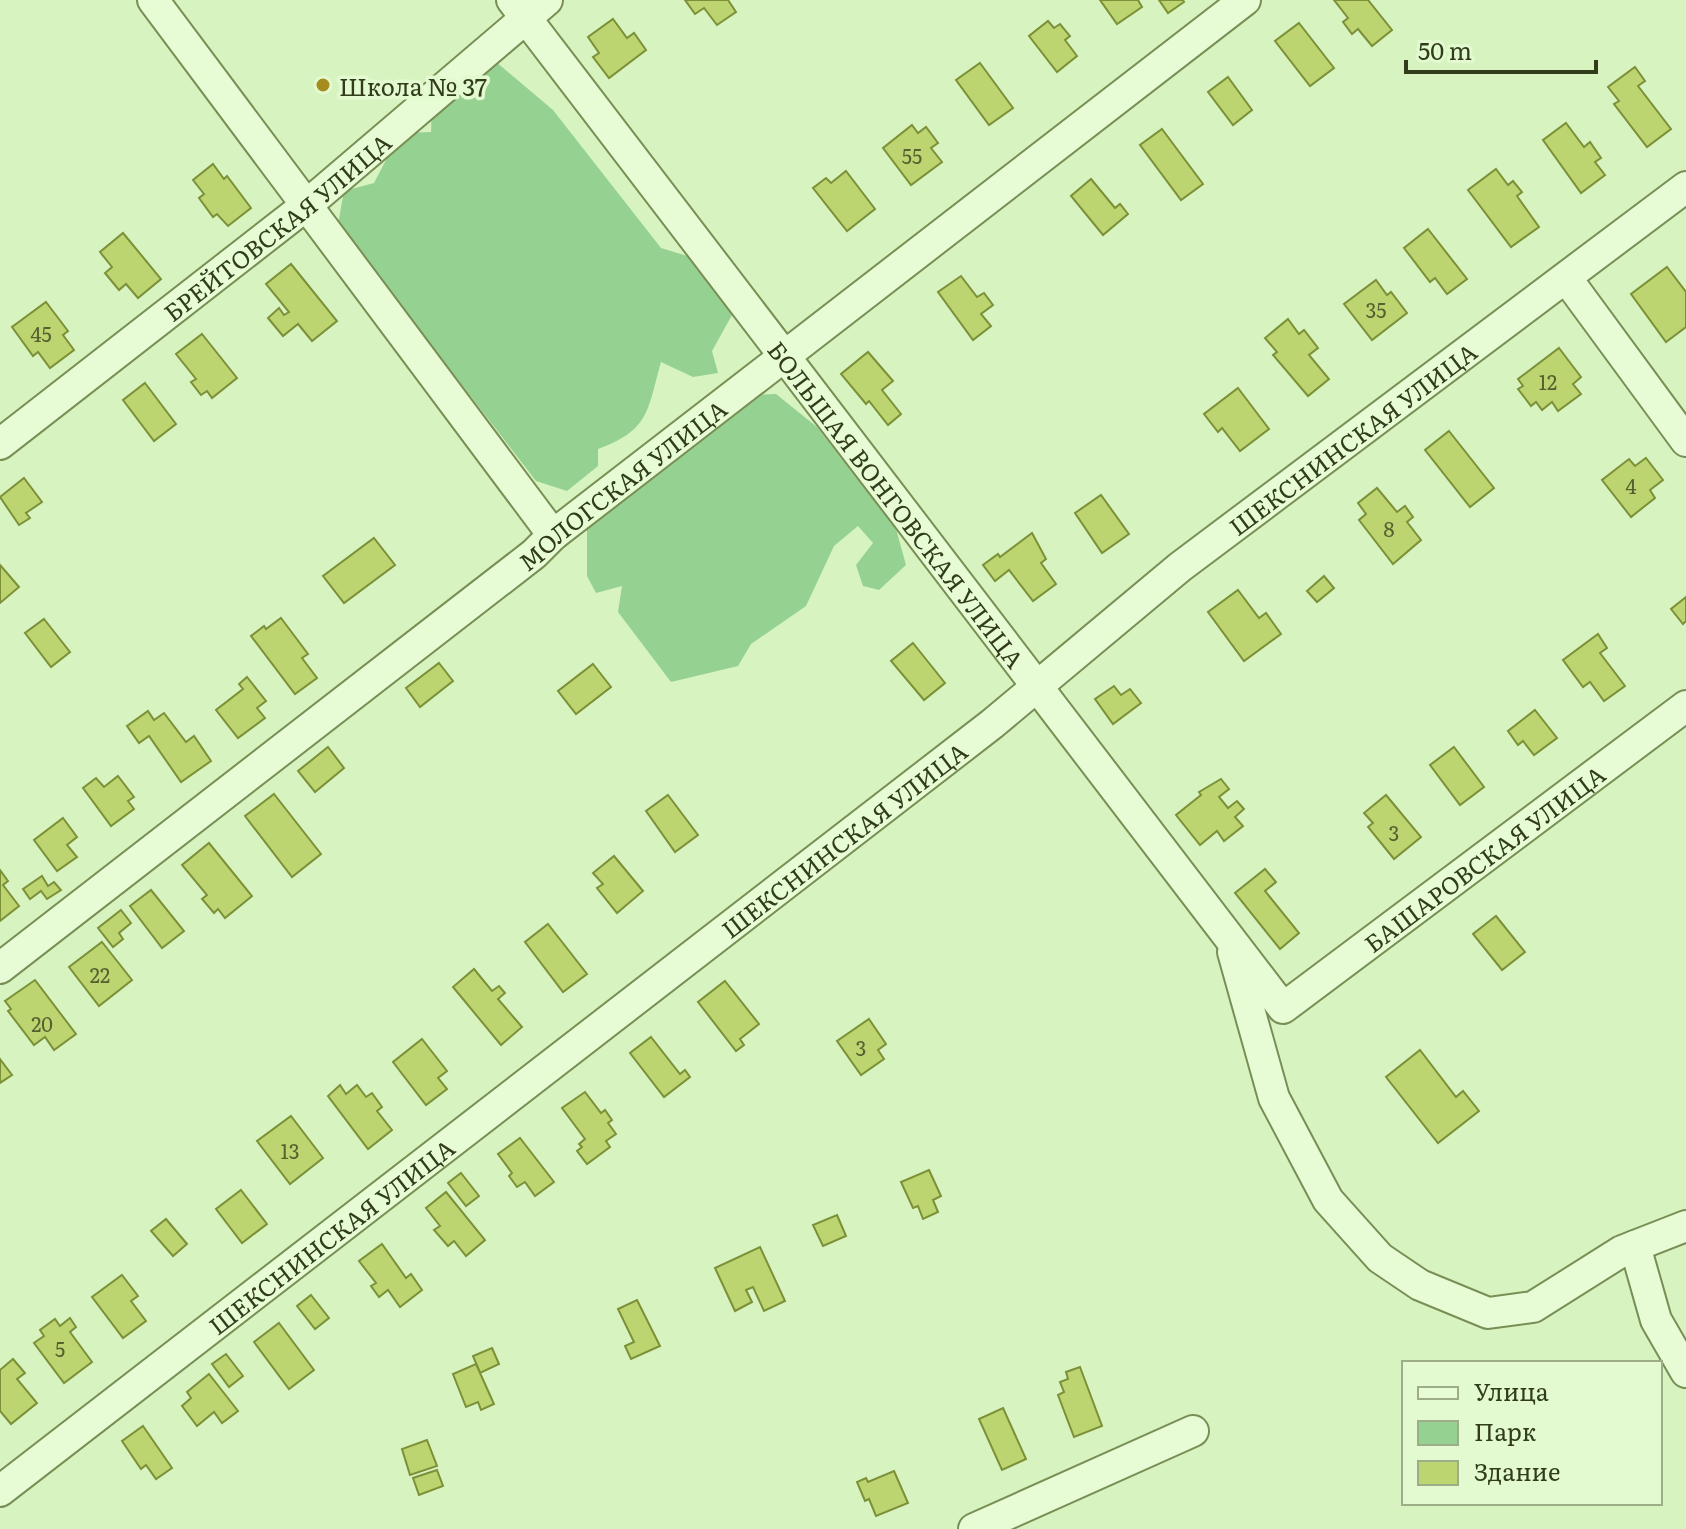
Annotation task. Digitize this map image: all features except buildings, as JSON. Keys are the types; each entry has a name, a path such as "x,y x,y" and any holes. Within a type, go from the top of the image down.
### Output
{"street":[{"path":"153,0 553,535"},
{"name":"МОЛОГСКАЯ УЛИЦА","path":"0,968 1245,0"},
{"name":"БРЕЙТОВСКАЯ УЛИЦА","path":"0,444 308,204 528,6"},
{"name":"БОЛЬШАЯ ВОНГОВСКАЯ УЛИЦА","path":"528,6 785,356 1283,1008"},
{"name":"ШЕКСНИНСКАЯ УЛИЦА","path":"0,1491 967,743 1180,567 1686,187"},
{"path":"1567,279 1686,441"},
{"name":"БАШАРОВСКАЯ УЛИЦА","path":"1283,1008 1686,706"},
{"path":"1228,935 1274,1098 1328,1200 1380,1258 1420,1285 1488,1313 1533,1307 1622,1251 1686,1226"},
{"path":"1635,1246 1656,1320 1686,1372"},
{"path":"974,1529 1193,1431"}],"green space":[{"path":"489,56 553,110 661,248 694,258 717,284 732,315 712,351 718,373 693,377 661,362 644,417 628,434 598,449 598,466 567,491 536,481 338,224 344,191 374,183 400,133 431,132 432,105"},
{"path":"776,394 817,427 896,529 906,565 879,590 863,586 856,565 873,543 858,526 834,546 806,606 751,644 738,666 671,682 618,612 622,586 596,593 587,576 587,519 743,395"}],"place":[{"name":"Школа № 37","path":"323,85"}]}
